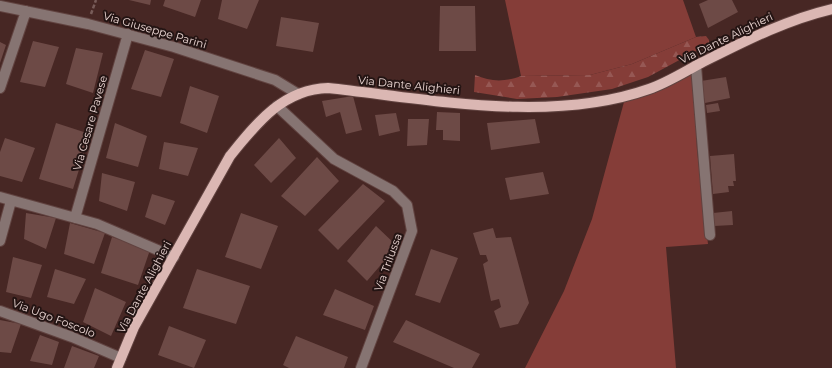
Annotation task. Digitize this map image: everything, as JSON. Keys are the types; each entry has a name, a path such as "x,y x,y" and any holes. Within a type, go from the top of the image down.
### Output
{"main road":[{"name":"Via Dante Alighieri","path":"119,363 134,327 230,156 249,132 277,106 298,94 312,89 328,88 528,108 596,102 650,89 762,32 812,14 832,9"}],"street":[{"name":"Via Giuseppe Parini","path":"0,6 128,34 275,80 298,94"},
{"path":"0,88 26,11"},
{"name":"Via Cesare Pavese","path":"75,218 128,34"},
{"path":"696,66 710,235"},
{"name":"Via Trilussa","path":"277,106 334,159 393,191 407,205 412,231 361,368"},
{"path":"0,197 97,224 174,256"},
{"path":"0,241 11,201"},
{"name":"Via Ugo Foscolo","path":"0,311 72,337 119,363"}],"green space":[{"path":"505,0 683,0 696,37 632,64 590,75 521,76"},
{"path":"706,36 709,40 709,44 648,77 612,89 557,97 517,99 474,92 475,75 487,79 498,80 521,76 590,75 632,64 696,37"},
{"path":"693,72 697,150 708,244 666,247 676,368 525,368 564,291 592,219 624,102 664,88"}],"building":[{"path":"129,0 151,0 150,5"},
{"path":"165,0 201,0 195,17 163,6"},
{"path":"222,0 259,0 247,29 218,19"},
{"path":"708,0 732,0 738,12 708,28 699,4"},
{"path":"440,6 475,6 476,51 439,51"},
{"path":"281,17 319,23 313,52 276,46"},
{"path":"33,41 59,47 45,87 20,82"},
{"path":"0,42 6,45 0,63"},
{"path":"76,48 103,53 93,93 66,84"},
{"path":"145,50 174,59 161,97 131,89"},
{"path":"726,77 730,98 705,103 701,81"},
{"path":"190,86 219,96 207,133 180,123"},
{"path":"353,96 362,130 346,134 340,112 326,117 322,101"},
{"path":"718,103 720,111 707,113 706,105"},
{"path":"437,112 460,113 460,141 443,140 443,130 436,130"},
{"path":"396,113 400,131 379,136 375,115"},
{"path":"408,119 429,119 427,145 407,146"},
{"path":"535,119 540,143 491,150 487,123"},
{"path":"56,123 90,134 73,189 39,179"},
{"path":"115,123 147,136 138,167 106,158"},
{"path":"5,138 35,148 22,182 0,176 0,152"},
{"path":"279,138 296,158 271,183 254,165"},
{"path":"164,142 198,148 188,176 159,169"},
{"path":"734,154 736,181 733,181 734,186 728,186 729,192 713,194 710,156"},
{"path":"317,157 339,181 305,216 281,196"},
{"path":"543,172 549,194 510,200 505,178"},
{"path":"102,173 135,182 127,211 99,201"},
{"path":"363,184 385,201 338,250 318,230"},
{"path":"152,194 175,201 165,225 145,217"},
{"path":"732,211 733,225 714,226 713,213"},
{"path":"26,213 56,218 46,249 24,239"},
{"path":"241,213 278,226 261,269 225,257"},
{"path":"70,223 105,233 94,264 64,254"},
{"path":"376,226 397,246 367,281 347,261"},
{"path":"493,228 496,238 511,237 529,303 518,324 500,328 494,311 501,307 499,299 491,301 483,264 488,261 486,255 480,255 473,233"},
{"path":"112,237 150,250 138,285 101,273"},
{"path":"431,249 458,258 440,303 415,295"},
{"path":"13,257 42,265 31,298 6,292"},
{"path":"55,269 86,279 74,304 47,297"},
{"path":"197,269 250,286 236,324 183,308"},
{"path":"95,288 126,302 111,336 83,322"},
{"path":"335,289 374,306 365,330 323,315"},
{"path":"0,320 21,324 11,353 0,352"},
{"path":"406,320 480,354 472,368 454,368 393,342"},
{"path":"169,326 206,340 194,368 158,355"},
{"path":"40,335 59,342 52,365 30,361"},
{"path":"296,336 348,357 344,368 289,368 283,365"},
{"path":"72,346 99,356 94,368 64,368"}]}
